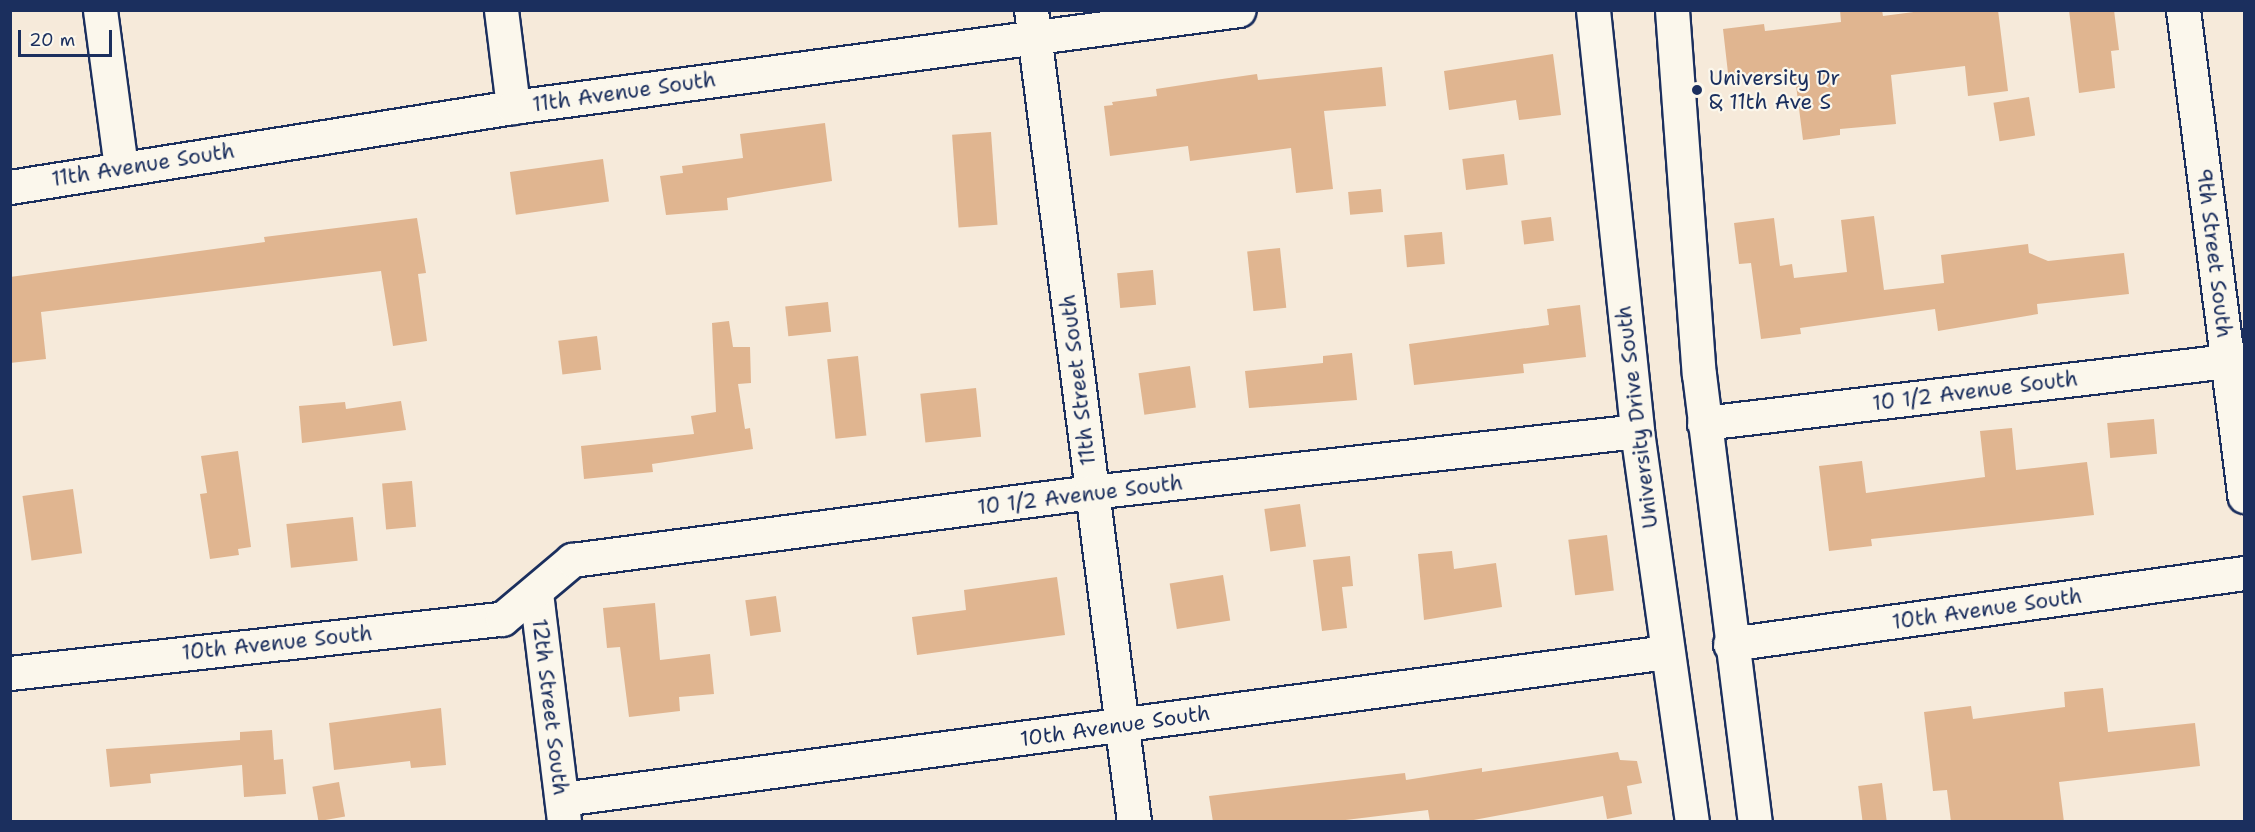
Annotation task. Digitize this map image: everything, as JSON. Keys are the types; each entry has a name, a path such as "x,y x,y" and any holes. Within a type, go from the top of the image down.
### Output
{"street":[{"path":"100,10 121,167"},
{"path":"501,10 513,107"},
{"name":"11th Avenue South","path":"10,187 121,167 513,107 1033,23 1239,10"},
{"name":"University Drive South","path":"1593,10 1637,431 1692,822"},
{"path":"1672,10 1704,423 1730,644 1755,822"},
{"name":"9th Street South","path":"2183,10 2236,360 2244,496"},
{"name":"11th Street South","path":"1033,23 1134,822"},
{"name":"10 1/2 Avenue South","path":"1704,423 2236,360"},
{"name":"10 1/2 Avenue South","path":"536,594 572,560 1091,492 1637,431"},
{"name":"10th Avenue South","path":"1730,644 2244,573"},
{"name":"10th Avenue South","path":"10,673 502,619 536,594"},
{"name":"12th Street South","path":"536,594 563,810"},
{"name":"10th Avenue South","path":"563,810 1121,726 1667,652"}],"building":[{"path":"1840,10 1882,10 1883,16 1929,10 1998,10 2008,91 1968,96 1965,66 1891,75 1896,124 1840,129 1840,135 1803,140 1796,85 1791,86 1789,74 1729,82 1723,29 1764,24 1765,31 1841,22"},
{"path":"2069,10 2114,10 2119,50 2111,51 2115,88 2079,93"},
{"path":"1553,54 1561,115 1519,120 1516,100 1449,110 1444,71"},
{"path":"1382,67 1386,106 1324,111 1333,189 1296,193 1291,148 1190,161 1188,146 1110,156 1104,106 1113,105 1112,102 1157,96 1156,89 1257,74 1258,80"},
{"path":"2029,97 2035,136 2000,141 1993,103"},
{"path":"825,123 832,181 727,198 728,210 666,215 660,176 683,173 682,166 743,158 740,134"},
{"path":"991,132 997,225 959,227 952,135"},
{"path":"1504,154 1508,185 1466,190 1462,159"},
{"path":"603,159 609,202 516,215 510,172"},
{"path":"1381,189 1383,212 1350,215 1348,192"},
{"path":"1874,216 1884,290 1944,283 1941,255 2028,244 2029,253 2048,261 2124,253 2129,294 2037,304 2038,314 1938,331 1935,309 1800,328 1801,334 1761,339 1751,263 1739,264 1734,223 1774,218 1780,266 1792,264 1794,278 1847,272 1841,220"},
{"path":"1551,217 1554,241 1524,244 1521,221"},
{"path":"417,218 426,273 418,274 427,341 393,346 381,271 41,312 46,359 10,363 10,277 265,242 264,237"},
{"path":"1442,232 1445,264 1407,267 1404,235"},
{"path":"1280,248 1286,308 1253,311 1247,251"},
{"path":"1153,270 1156,305 1120,308 1117,273"},
{"path":"828,302 831,332 788,336 785,306"},
{"path":"1580,305 1586,357 1523,364 1524,373 1414,385 1409,344 1549,325 1547,309"},
{"path":"729,321 733,347 750,347 751,383 738,384 745,429 750,428 753,449 652,464 653,472 584,479 581,446 694,434 691,416 716,412 712,323"},
{"path":"597,336 601,370 562,374 558,341"},
{"path":"1352,353 1357,400 1249,408 1245,371 1323,363 1323,356"},
{"path":"858,356 866,436 836,439 827,359"},
{"path":"1190,366 1196,408 1144,415 1139,373"},
{"path":"976,388 981,437 925,443 920,394"},
{"path":"401,401 406,430 302,443 299,406 345,402 346,409"},
{"path":"2154,419 2157,454 2110,458 2107,423"},
{"path":"2012,428 2016,470 2087,462 2094,515 1871,539 1872,546 1829,551 1819,466 1862,461 1866,493 1985,477 1980,431"},
{"path":"238,451 251,547 238,549 239,555 210,559 200,494 207,493 201,456"},
{"path":"412,481 416,527 386,529 382,484"},
{"path":"73,489 82,553 32,560 22,496"},
{"path":"1300,504 1306,547 1270,552 1264,509"},
{"path":"353,517 358,561 291,568 286,524"},
{"path":"1607,535 1614,591 1575,595 1568,540"},
{"path":"1452,551 1454,569 1496,563 1502,607 1424,620 1418,554"},
{"path":"1350,556 1353,586 1342,587 1347,628 1322,631 1313,560"},
{"path":"1223,575 1230,620 1177,629 1170,583"},
{"path":"1057,577 1065,635 917,655 912,617 966,610 964,590"},
{"path":"776,596 781,632 750,636 745,600"},
{"path":"655,603 660,660 710,654 714,694 679,697 680,711 629,717 620,647 607,648 603,608"},
{"path":"2103,688 2108,732 2195,723 2200,766 2059,782 2064,822 1951,822 1947,790 1933,791 1924,712 1971,706 1973,719 2065,707 2064,692"},
{"path":"441,708 446,765 411,768 410,761 334,770 329,723"},
{"path":"272,730 274,760 283,759 286,794 244,797 242,765 150,774 151,783 110,787 106,749 240,740 240,732"},
{"path":"1618,752 1620,760 1637,761 1642,783 1627,786 1632,814 1607,819 1603,796 1463,822 1430,822 1428,810 1329,822 1213,822 1209,796 1405,773 1406,780 1482,768 1482,772"},
{"path":"339,782 345,816 318,821 312,787"},
{"path":"1882,783 1887,822 1863,822 1858,786"}],"place":[{"name":"University Dr & 11th Ave S","path":"1697,90"}]}
